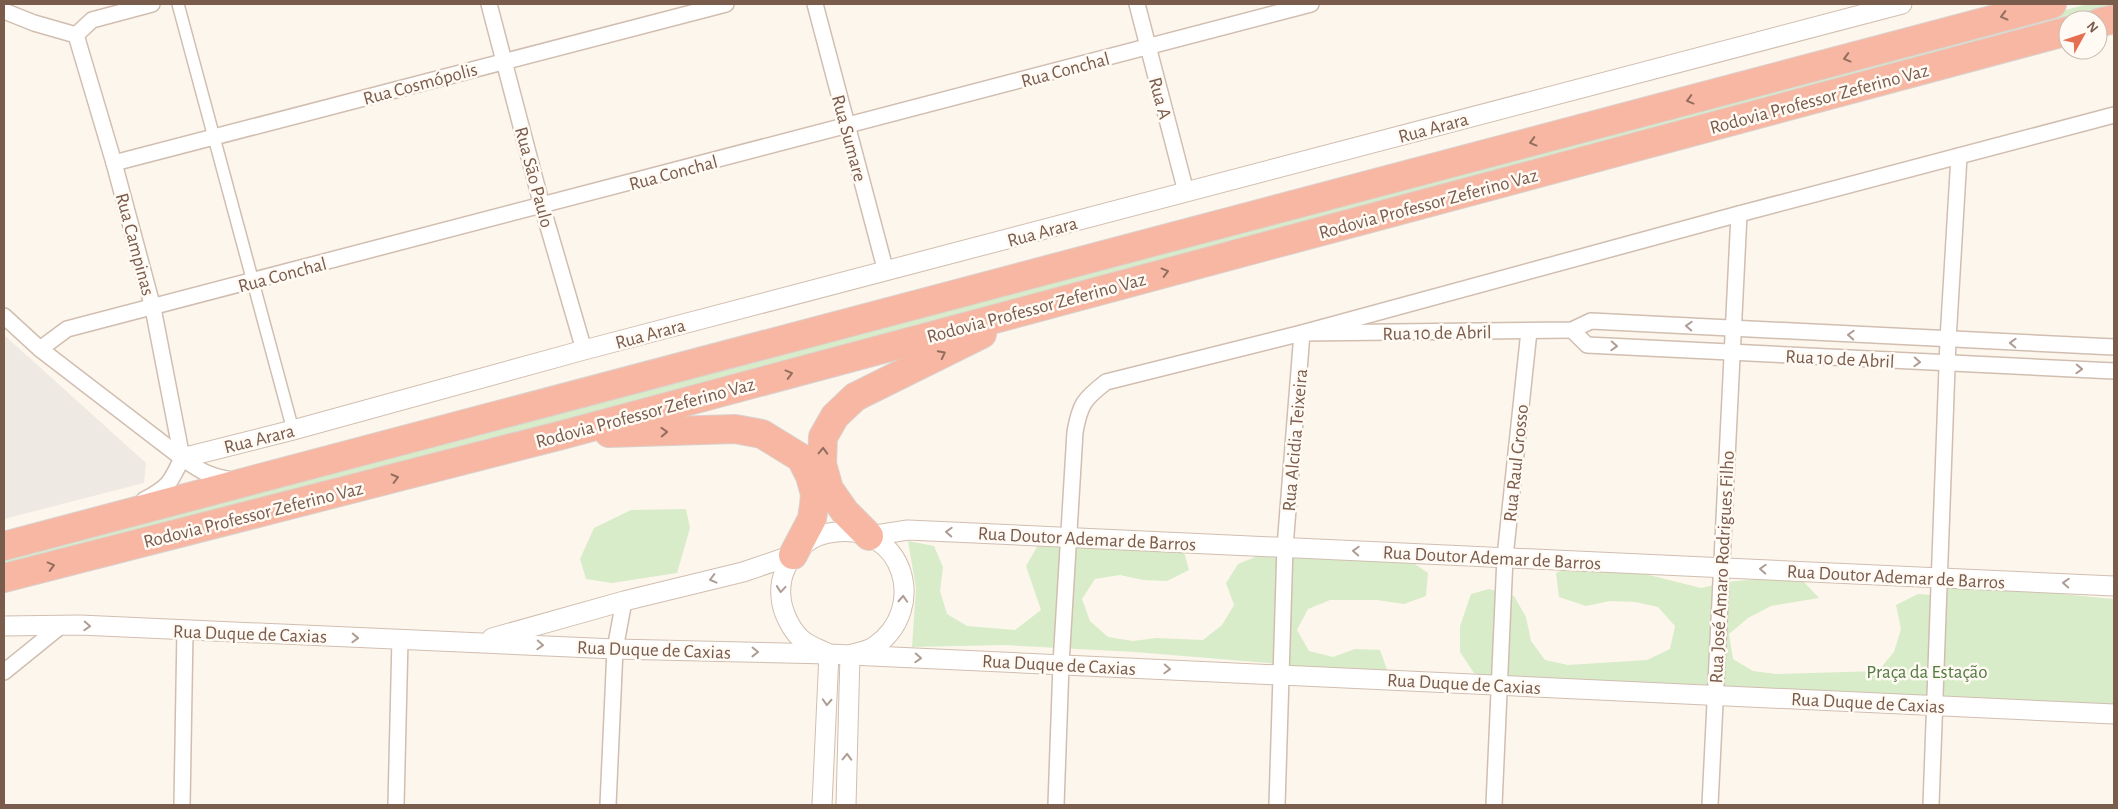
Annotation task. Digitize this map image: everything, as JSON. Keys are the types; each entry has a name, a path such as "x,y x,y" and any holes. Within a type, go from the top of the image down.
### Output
{"highway":[{"name":"Rodovia Professor Zeferino Vaz","path":"4,546 2052,4"},
{"name":"Rodovia Professor Zeferino Vaz","path":"4,578 562,435 1044,304 1604,157 2058,34"},
{"path":"869,536 845,512 829,489 822,464 823,437 835,416 855,398 1044,304"},
{"path":"562,435 735,429 762,434 801,458 810,476 815,494 812,519 793,555"}],"street":[{"path":"4,11 34,23 76,34 92,20 152,4"},
{"path":"178,4 293,430"},
{"name":"Rua São Paulo","path":"489,4 542,206 584,350"},
{"name":"Rua Cosmópolis","path":"114,163 726,4"},
{"name":"Rua Sumare","path":"815,4 886,272"},
{"name":"Rua A","path":"1137,4 1186,192"},
{"name":"Rua Conchal","path":"40,349 67,329 253,282 1312,4"},
{"name":"Rua Arara","path":"182,458 293,430 584,350 1902,4"},
{"name":"Rua Campinas","path":"76,34 114,163 153,308 182,458"},
{"path":"1056,805 1061,664 1075,432 1079,410 1090,394 1106,382 1302,333 1739,214 2114,115"},
{"path":"2092,122 2114,126"},
{"path":"1931,805 1948,340 1959,156"},
{"name":"Rua José Amaro Rodrigues Filho","path":"1710,805 1739,214"},
{"path":"4,316 40,349 182,458 212,477 247,482"},
{"name":"Rua 10 de Abril","path":"1302,333 1572,330 1591,321 2114,347"},
{"name":"Rua 10 de Abril","path":"1572,330 1587,345 2114,371"},
{"name":"Rua Raul Grosso","path":"1494,805 1505,558 1529,331"},
{"name":"Rua Alcidia Teixeira","path":"1277,805 1283,674 1285,548 1302,333"},
{"path":"109,518 159,492 170,483 182,458"},
{"path":"822,805 829,654 804,642 788,622 780,597 782,576 793,555 808,541 824,533 847,530 869,536 884,546 896,561 904,581 904,606 894,628 874,647 850,655 846,805"},
{"name":"Rua Doutor Ademar de Barros","path":"869,536 908,530 2114,586"},
{"path":"474,642 624,601 743,572 793,555"},
{"path":"608,805 615,649 624,601"},
{"path":"4,672 62,625"},
{"name":"Rua Duque de Caxias","path":"4,626 62,625 615,649 829,654 2114,714"},
{"path":"182,805 185,630"},
{"path":"396,805 400,640"}],"shaded area":[{"path":"4,335 146,463 144,483 4,519"}],"green space":[{"path":"2088,4 2114,4 2114,11 2108,13 2108,10 2065,10"},
{"path":"2058,12 2058,23 4,570 4,555"},
{"path":"686,509 690,528 677,573 612,583 586,579 580,559 594,528 631,510"},
{"path":"908,541 934,546 943,567 940,591 947,614 967,626 1015,630 1041,610 1026,566 1038,545 1183,548 1189,570 1167,581 1143,580 1120,575 1095,579 1082,599 1090,621 1108,637 1133,641 1156,638 1203,640 1222,625 1234,605 1226,583 1238,564 1260,555 1409,560 1428,573 1426,596 1404,604 1377,600 1330,600 1308,609 1297,630 1309,651 1333,657 1355,649 1380,650 1388,672 1301,668 1268,663 1135,652 1004,645 912,647 916,588"},
{"name":"Praça da Estação","path":"1578,564 1625,569 1701,588 1726,582 1778,577 1803,581 1819,598 1771,606 1748,618 1729,634 1733,659 1753,671 1776,674 1878,671 1894,652 1901,629 1896,605 1918,594 1943,596 1944,583 2114,599 2114,713 1724,700 1695,705 1498,679 1474,673 1460,652 1460,626 1471,594 1489,589 1514,596 1526,617 1531,641 1545,660 1568,665 1647,660 1670,649 1675,626 1658,607 1635,602 1610,601 1586,606 1559,597 1556,573"}]}
